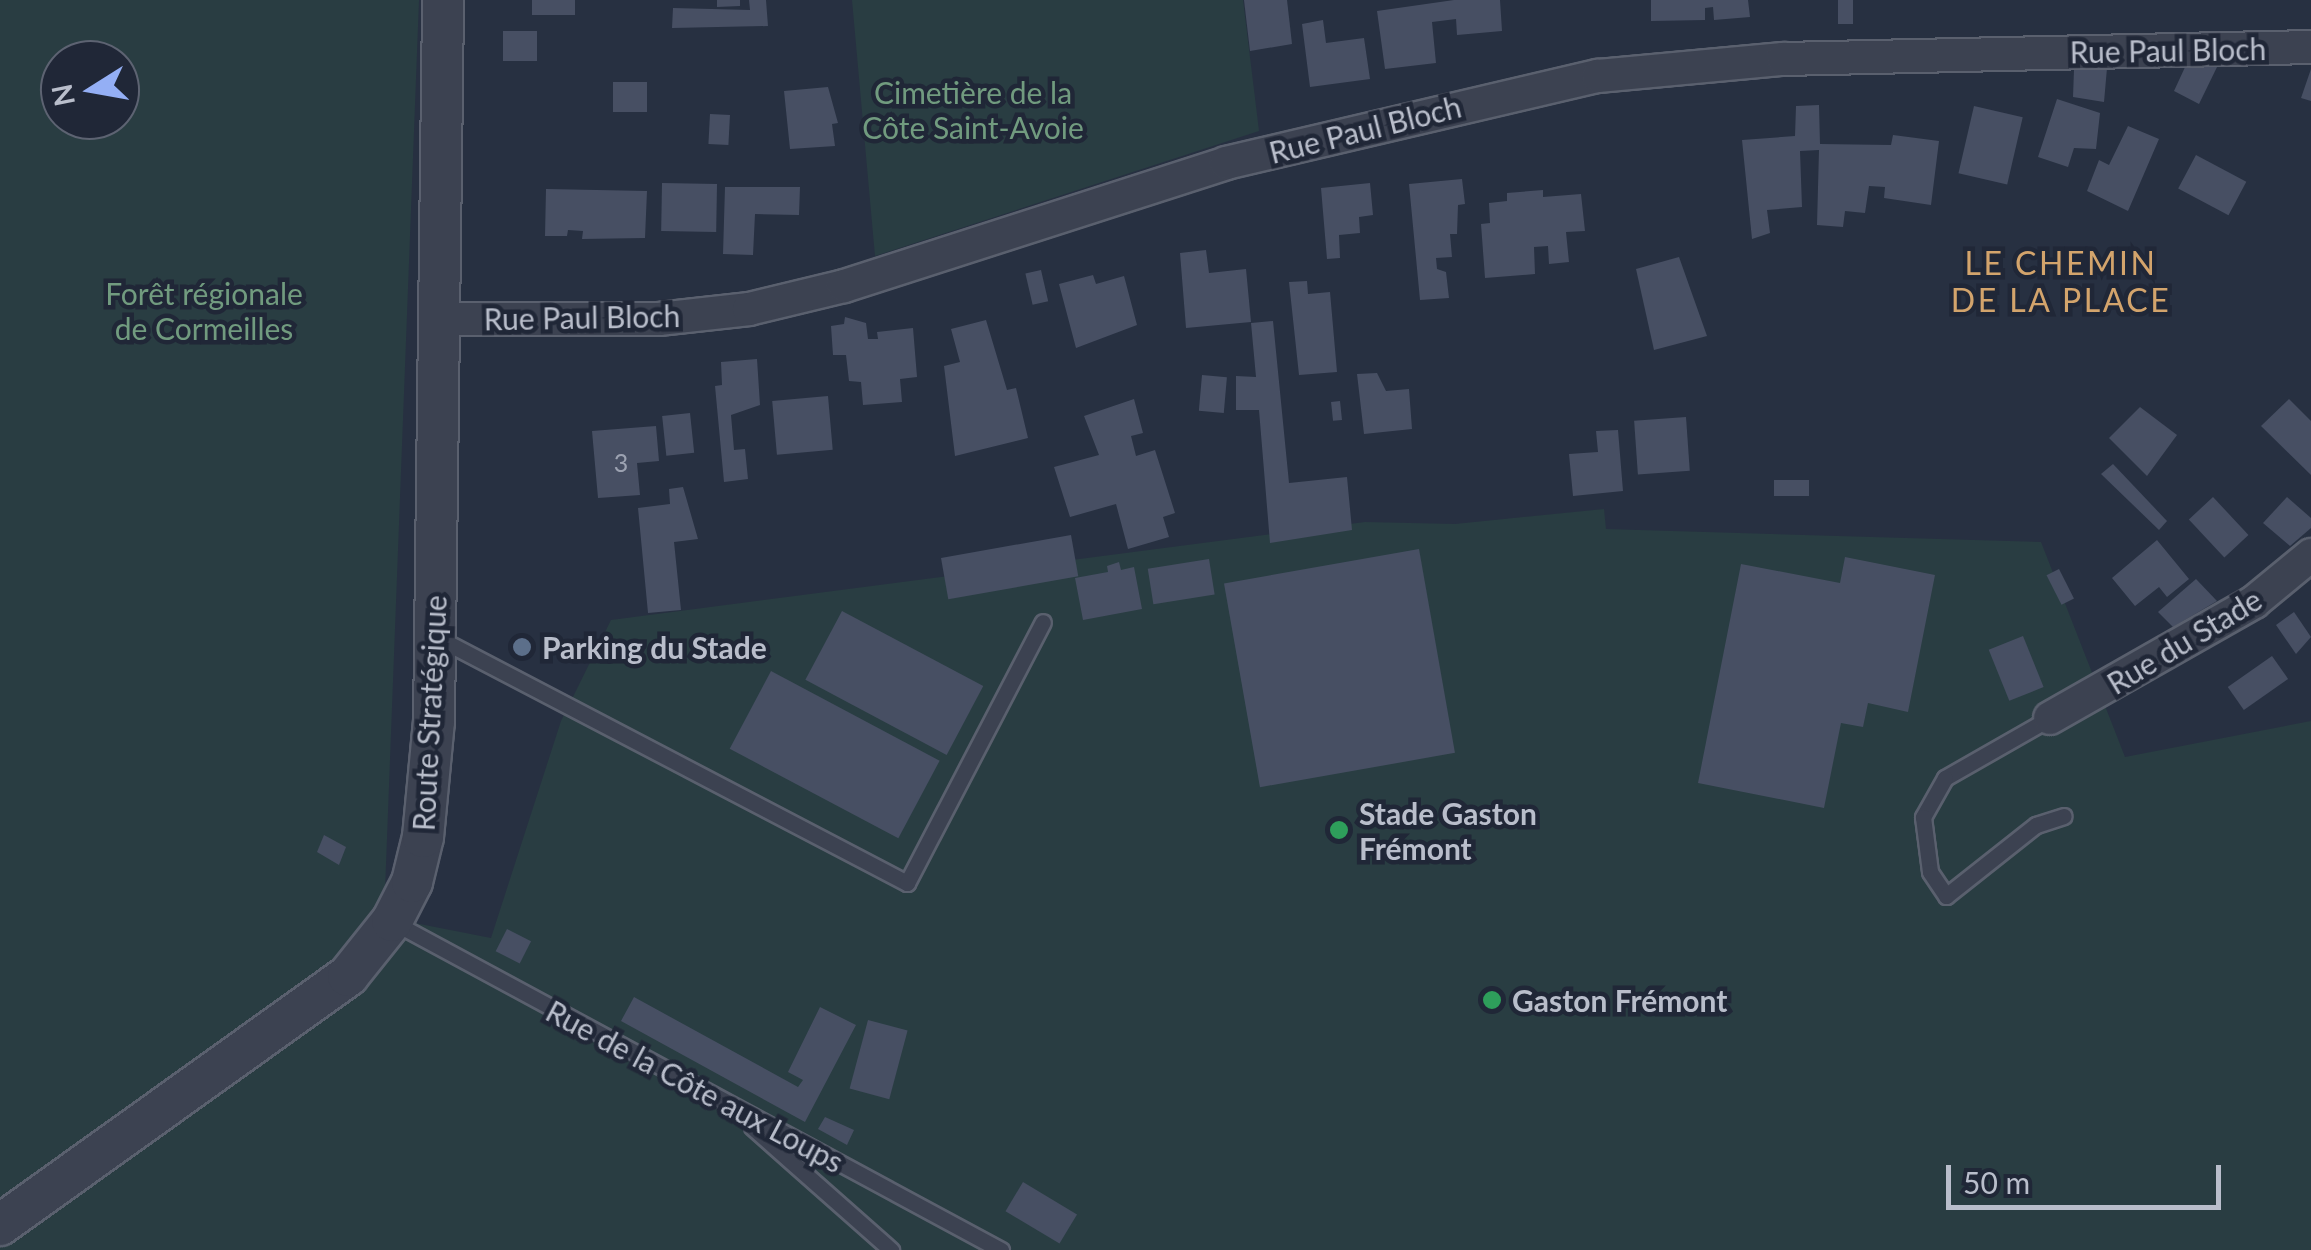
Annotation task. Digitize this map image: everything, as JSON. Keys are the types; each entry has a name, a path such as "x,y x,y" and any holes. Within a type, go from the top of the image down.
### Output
{"street":[{"name":"Route Stratégique","path":"0,1225 308,1009 348,976 392,921 412,882 423,837 437,637 443,0"},
{"name":"Rue Paul Bloch","path":"439,319 659,319 750,308 844,286 1226,163 1598,76 1783,59 2311,47"},
{"name":"Rue du Stade","path":"2050,718 2254,602 2311,555"}],"lane":[{"path":"437,637 907,883 1043,622"},
{"path":"2050,718 1944,778 1923,817 1930,872 1946,896 2036,825 2064,816"},
{"name":"Rue de la Côte aux Loups","path":"392,921 734,1112 1000,1250"},
{"path":"734,1112 891,1250"}],"green space":[{"name":"Stade Gaston Frémont","path":"0,0 419,0 384,917 491,938 561,721 611,620 1365,522 1455,524 1604,509 1606,529 2041,542 2125,757 2311,721 2311,1250 0,1250"},
{"name":"Cimetière de la Côte Saint-Avoie","path":"852,0 1243,0 1259,131 875,256"}],"building":[{"path":"532,0 575,0 575,15 532,15"},
{"path":"717,0 740,0 740,6 717,7"},
{"path":"749,0 766,0 768,26 672,28 673,8 750,10"},
{"path":"1244,0 1287,0 1292,44 1250,51"},
{"path":"1454,0 1500,0 1502,31 1457,35 1456,19 1432,22 1436,63 1385,69 1377,11"},
{"path":"1651,0 1748,0 1750,17 1714,20 1713,7 1705,8 1705,20 1651,21"},
{"path":"1838,0 1853,0 1853,24 1838,24"},
{"path":"1323,20 1326,43 1364,38 1370,79 1310,87 1302,24"},
{"path":"503,31 537,31 537,61 503,61"},
{"path":"2186,65 2218,65 2199,104 2174,91"},
{"path":"2107,68 2104,102 2073,97 2074,70"},
{"path":"2311,69 2311,101 2301,98"},
{"path":"613,82 647,82 647,112 613,112"},
{"path":"828,87 838,123 832,124 835,146 790,149 784,91"},
{"path":"2057,99 2100,113 2096,149 2074,148 2068,167 2038,157"},
{"path":"1819,105 1820,144 1891,145 1893,135 1939,141 1931,205 1884,198 1885,187 1869,186 1865,213 1845,211 1843,227 1817,225 1819,150 1800,151 1802,207 1767,210 1770,233 1752,239 1742,140 1795,136 1796,106"},
{"path":"1974,106 2023,117 2007,184 1958,173"},
{"path":"710,114 730,115 728,145 708,144"},
{"path":"2128,126 2159,139 2128,211 2087,191 2099,160 2109,165"},
{"path":"2196,155 2246,182 2228,215 2178,189"},
{"path":"1462,179 1465,204 1458,205 1457,234 1450,234 1452,257 1436,258 1437,269 1446,272 1449,298 1420,300 1409,184"},
{"path":"662,183 717,184 716,232 661,231"},
{"path":"1370,183 1373,215 1359,217 1360,233 1339,235 1340,258 1327,259 1321,188"},
{"path":"725,187 800,187 799,215 755,214 753,255 723,254"},
{"path":"546,189 647,191 645,238 582,239 583,231 568,230 567,236 545,236"},
{"path":"1543,190 1543,197 1581,194 1585,231 1566,232 1569,262 1549,264 1548,246 1534,247 1535,274 1485,278 1481,224 1490,223 1489,203 1507,201 1507,193"},
{"path":"1206,250 1209,273 1246,269 1251,322 1186,328 1180,253"},
{"path":"1679,257 1707,336 1654,350 1636,269"},
{"path":"1041,270 1048,301 1033,305 1025,274"},
{"path":"1093,275 1096,284 1124,276 1137,325 1076,348 1059,284"},
{"path":"1307,281 1308,294 1330,292 1337,372 1299,375 1289,282"},
{"path":"845,317 866,323 868,339 878,339 877,332 913,328 917,377 900,379 902,402 863,405 861,382 849,381 846,355 833,355 831,326 844,324"},
{"path":"986,320 1007,390 1016,388 1028,438 955,456 944,366 960,362 951,329"},
{"path":"1273,321 1289,483 1347,477 1352,530 1270,543 1259,410 1236,410 1236,376 1256,377 1251,323"},
{"path":"757,359 760,405 731,415 734,450 745,449 748,479 724,482 715,386 722,385 721,362"},
{"path":"1377,373 1386,391 1409,389 1412,429 1364,434 1357,374"},
{"path":"1202,375 1227,377 1224,413 1199,411"},
{"path":"828,396 833,450 777,455 772,401"},
{"path":"1134,399 1143,433 1131,436 1136,456 1155,450 1175,513 1163,517 1169,537 1128,549 1116,504 1070,517 1054,467 1099,455 1084,416"},
{"path":"2289,399 2311,421 2311,475 2261,426"},
{"path":"1340,401 1342,420 1333,421 1331,402"},
{"path":"2140,407 2177,435 2147,476 2109,438"},
{"path":"690,413 694,453 666,456 662,416"},
{"path":"1686,417 1690,471 1638,474 1634,421"},
{"path":"656,426 659,461 637,463 640,495 598,498 592,431"},
{"path":"1618,430 1623,491 1573,496 1569,454 1598,452 1596,431"},
{"path":"2113,464 2167,521 2159,530 2101,474"},
{"path":"1774,480 1809,480 1809,496 1774,496"},
{"path":"683,487 698,539 674,542 681,610 648,613 638,508 670,504 669,489"},
{"path":"2213,497 2248,535 2224,558 2189,520"},
{"path":"2287,497 2311,518 2311,528 2290,546 2263,523"},
{"path":"1071,535 1078,576 948,599 941,558"},
{"path":"2157,540 2189,579 2167,597 2159,587 2135,606 2112,578"},
{"path":"1419,549 1455,753 1260,787 1224,583"},
{"path":"1845,557 1935,575 1908,712 1868,703 1863,727 1841,723 1824,808 1698,783 1741,564 1840,583"},
{"path":"1209,559 1215,595 1153,604 1148,569"},
{"path":"1119,562 1121,570 1134,567 1142,609 1083,620 1075,578 1108,572 1107,566"},
{"path":"2059,569 2074,598 2062,605 2047,575"},
{"path":"2196,579 2217,601 2173,627 2158,612"},
{"path":"842,611 983,686 947,755 805,680"},
{"path":"2294,612 2311,637 2296,654 2276,625"},
{"path":"2023,636 2044,687 2009,701 1989,650"},
{"path":"2272,656 2288,679 2244,710 2228,687"},
{"path":"771,671 940,761 898,838 730,749"},
{"path":"324,835 346,847 339,865 317,852"},
{"path":"507,929 531,941 520,964 496,951"},
{"path":"634,997 798,1087 803,1080 788,1072 820,1007 856,1025 805,1122 621,1021"},
{"path":"868,1020 908,1031 889,1099 850,1089"},
{"path":"825,1117 854,1130 847,1145 818,1129"},
{"path":"1023,1182 1077,1214 1059,1244 1005,1211"}],"place":[{"name":"Parking du Stade","path":"522,647"},
{"name":"Stade Gaston Frémont","path":"1339,830"},
{"name":"Gaston Frémont","path":"1492,1000"}],"district":[{"name":"LE CHEMIN DE LA PLACE","path":"2061,282"}],"park label":[{"name":"Forêt régionale de Cormeilles","path":"204,310"}]}
